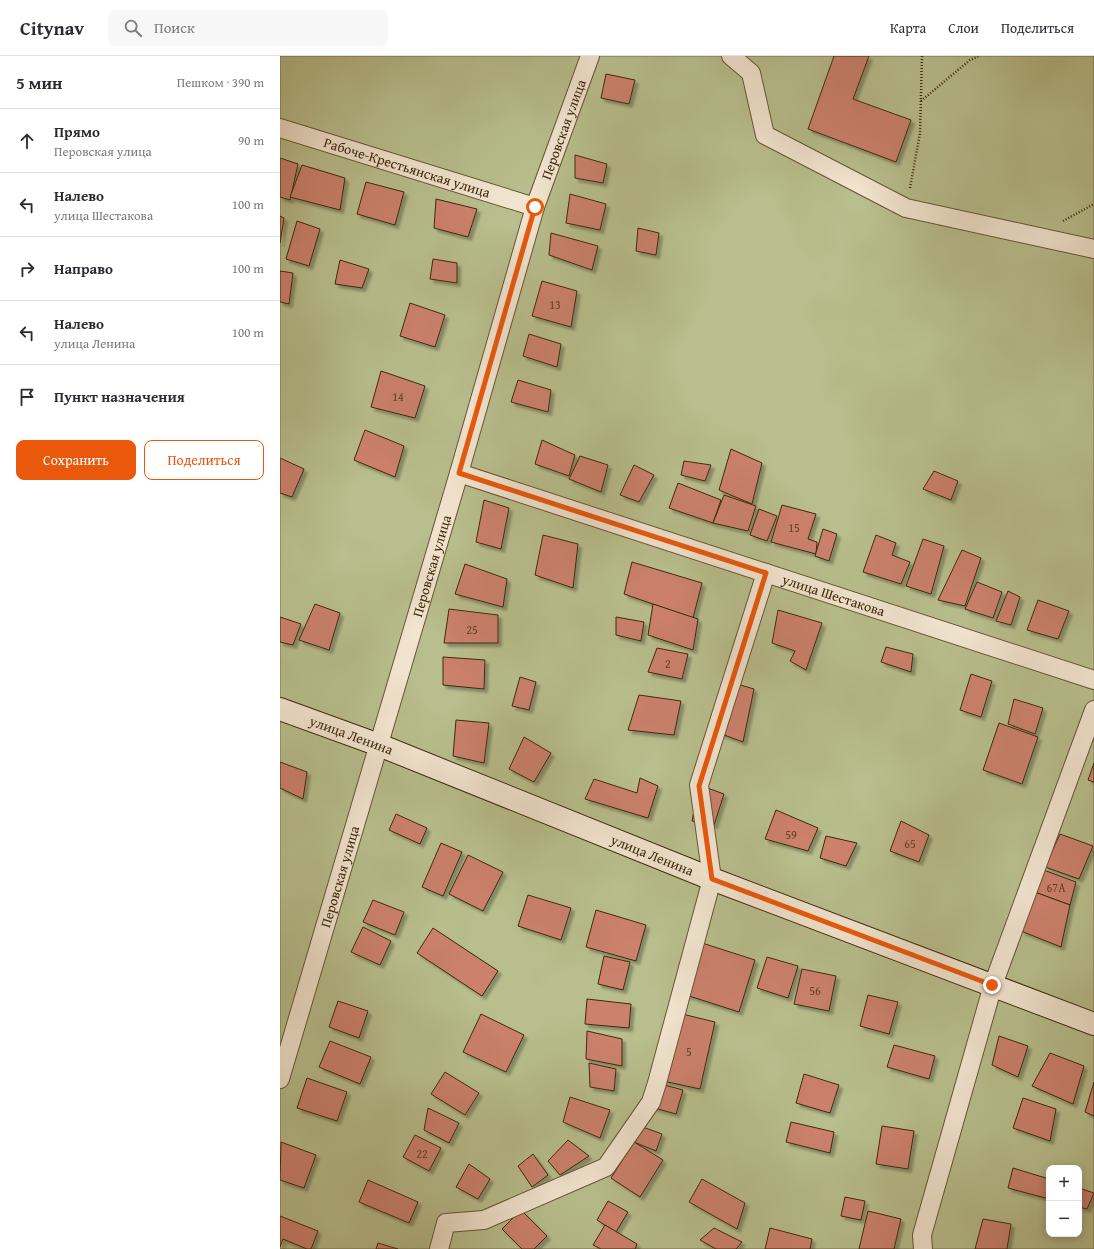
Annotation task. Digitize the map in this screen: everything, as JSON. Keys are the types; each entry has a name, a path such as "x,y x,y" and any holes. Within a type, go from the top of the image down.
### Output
{"street":[{"name":"Перовская улица","path":"280,1079 459,473 535,207 590,56"},
{"path":"731,56 751,73 764,135 906,208 1094,250"},
{"name":"Рабоче-Крестьянская улица","path":"280,128 535,207"},
{"name":"улица Шестакова","path":"459,473 1094,680"},
{"path":"439,1249 446,1223 484,1220 606,1167 651,1102 712,879 699,786 766,573"},
{"name":"улица Ленина","path":"280,709 379,745 712,879 1094,1024"},
{"path":"923,1249 922,1235 992,985 1094,710"}],"path":[{"path":"906,208 920,133 922,56"},
{"path":"921,101 970,60 978,56"},
{"path":"1036,236 1094,204"}],"green space":[{"path":"280,56 1094,56 1094,1249 280,1249"}],"building":[{"path":"834,56 869,56 853,99 911,120 896,162 808,129"},
{"path":"606,74 635,80 629,104 601,98"},
{"path":"575,155 607,164 603,183 575,178"},
{"path":"280,158 298,164 290,200 280,197"},
{"path":"302,165 345,178 340,210 290,197"},
{"path":"366,182 404,192 395,225 357,214"},
{"path":"570,194 606,204 600,230 566,223"},
{"path":"436,199 477,209 468,237 434,228"},
{"path":"280,216 284,218 280,243"},
{"path":"297,221 320,229 309,266 286,259"},
{"path":"638,228 659,233 656,255 636,251"},
{"path":"551,233 598,246 592,270 549,255"},
{"path":"433,259 457,263 457,283 430,279"},
{"path":"340,260 369,269 362,288 335,284"},
{"path":"280,271 293,273 289,304 280,302"},
{"path":"542,281 577,291 571,327 532,316"},
{"path":"410,303 445,315 435,347 400,336"},
{"path":"529,334 561,344 557,367 523,356"},
{"path":"381,371 425,386 415,418 371,407"},
{"path":"518,380 551,390 548,412 511,402"},
{"path":"365,430 404,446 395,477 354,460"},
{"path":"542,440 575,455 569,476 535,464"},
{"path":"731,449 762,463 752,504 719,490"},
{"path":"580,456 608,465 601,492 569,479"},
{"path":"280,458 304,469 292,497 280,493"},
{"path":"684,461 711,465 705,481 681,475"},
{"path":"634,465 654,475 639,502 620,495"},
{"path":"934,471 958,481 951,500 923,489"},
{"path":"678,483 721,500 713,523 669,508"},
{"path":"724,495 756,506 748,531 713,523"},
{"path":"484,500 509,508 501,549 476,542"},
{"path":"782,505 816,514 808,539 817,542 816,554 771,542"},
{"path":"759,509 777,516 767,541 750,535"},
{"path":"823,529 837,534 829,561 815,556"},
{"path":"543,535 578,544 573,588 535,575"},
{"path":"876,535 896,543 892,555 910,562 901,584 863,572"},
{"path":"923,539 944,546 931,594 906,586"},
{"path":"962,550 981,558 965,606 938,600"},
{"path":"632,562 702,583 693,618 624,594"},
{"path":"465,564 507,579 503,607 455,594"},
{"path":"977,582 1002,592 993,618 965,609"},
{"path":"1008,591 1020,597 1011,625 996,621"},
{"path":"1038,600 1069,611 1058,639 1027,630"},
{"path":"315,604 340,613 329,650 299,640"},
{"path":"653,604 698,619 693,650 648,635"},
{"path":"449,609 498,615 498,643 444,643"},
{"path":"778,610 822,623 806,670 790,661 795,651 772,643"},
{"path":"280,617 301,624 293,645 280,642"},
{"path":"616,617 644,622 641,641 616,635"},
{"path":"886,647 913,654 911,672 881,662"},
{"path":"657,648 688,654 682,679 648,672"},
{"path":"443,657 485,660 484,689 443,685"},
{"path":"971,674 992,681 981,717 960,710"},
{"path":"520,677 536,682 529,710 512,706"},
{"path":"727,681 754,689 743,742 716,732"},
{"path":"639,695 681,701 674,735 628,730"},
{"path":"1014,699 1043,708 1035,734 1008,724"},
{"path":"456,720 489,723 484,763 453,756"},
{"path":"999,723 1038,737 1022,784 983,770"},
{"path":"524,737 551,753 534,782 509,769"},
{"path":"280,762 307,772 303,799 280,788"},
{"path":"1094,763 1094,782 1088,780"},
{"path":"640,778 658,786 648,818 585,799 594,779 637,793"},
{"path":"699,785 724,794 714,825 692,821"},
{"path":"776,810 818,828 808,851 765,839"},
{"path":"396,814 427,828 420,844 389,830"},
{"path":"901,821 929,835 919,862 890,851"},
{"path":"1060,834 1093,846 1079,879 1045,867"},
{"path":"826,836 857,843 846,866 820,858"},
{"path":"441,843 462,852 443,896 422,887"},
{"path":"468,855 503,872 483,911 449,894"},
{"path":"1041,869 1076,882 1070,905 1037,893"},
{"path":"1032,891 1070,905 1061,947 1021,931"},
{"path":"528,895 571,908 561,940 518,926"},
{"path":"373,900 404,912 395,935 363,922"},
{"path":"596,910 646,925 636,961 586,947"},
{"path":"363,927 391,941 380,965 351,952"},
{"path":"433,928 498,971 482,996 417,953"},
{"path":"699,942 755,960 739,1012 683,994"},
{"path":"604,956 630,962 623,990 598,984"},
{"path":"767,957 798,966 788,998 757,988"},
{"path":"802,969 836,976 829,1011 794,1004"},
{"path":"868,995 898,1002 889,1034 860,1026"},
{"path":"587,999 631,1004 629,1028 585,1024"},
{"path":"338,1001 368,1011 359,1038 329,1027"},
{"path":"678,1013 715,1022 700,1089 663,1081"},
{"path":"481,1014 524,1035 506,1072 463,1052"},
{"path":"587,1031 622,1039 622,1066 586,1059"},
{"path":"999,1036 1028,1046 1018,1077 992,1065"},
{"path":"330,1041 371,1057 360,1084 319,1067"},
{"path":"894,1045 935,1056 929,1079 887,1067"},
{"path":"1050,1053 1084,1066 1073,1104 1032,1086"},
{"path":"589,1063 616,1069 614,1091 590,1087"},
{"path":"445,1072 479,1093 465,1115 431,1094"},
{"path":"804,1074 839,1085 830,1113 796,1103"},
{"path":"307,1078 347,1092 337,1121 297,1108"},
{"path":"1094,1082 1094,1116 1085,1112"},
{"path":"657,1083 683,1090 676,1114 651,1107"},
{"path":"570,1097 610,1110 600,1138 563,1122"},
{"path":"1023,1098 1056,1109 1050,1141 1013,1128"},
{"path":"428,1108 459,1123 449,1143 424,1130"},
{"path":"791,1122 834,1132 830,1153 786,1142"},
{"path":"640,1126 662,1134 656,1151 634,1142"},
{"path":"882,1126 914,1131 908,1169 876,1164"},
{"path":"415,1135 441,1148 429,1171 403,1157"},
{"path":"568,1140 589,1156 560,1175 548,1161"},
{"path":"281,1142 316,1155 304,1188 280,1180"},
{"path":"634,1142 663,1160 640,1197 611,1178"},
{"path":"533,1154 548,1175 532,1187 518,1166"},
{"path":"469,1164 490,1179 478,1199 456,1187"},
{"path":"1013,1168 1046,1178 1046,1198 1008,1188"},
{"path":"702,1179 745,1203 737,1229 689,1202"},
{"path":"368,1180 418,1202 409,1223 359,1202"},
{"path":"1082,1189 1094,1193 1087,1209 1082,1208"},
{"path":"845,1197 865,1201 861,1220 841,1216"},
{"path":"608,1201 628,1212 616,1232 597,1220"},
{"path":"521,1210 547,1236 534,1249 522,1249 502,1229"},
{"path":"868,1211 901,1219 894,1249 859,1249"},
{"path":"280,1216 318,1231 311,1249 307,1249 283,1239 280,1247"},
{"path":"983,1219 1011,1224 1007,1249 975,1249"},
{"path":"605,1225 637,1244 635,1249 601,1249 593,1245"},
{"path":"714,1228 742,1242 736,1249 716,1249 700,1240"},
{"path":"770,1228 812,1239 810,1249 765,1249"},
{"path":"378,1243 398,1249 376,1249"}],"route":[{"path":"535,207 459,473 766,573 699,786 712,879 992,985"}]}
